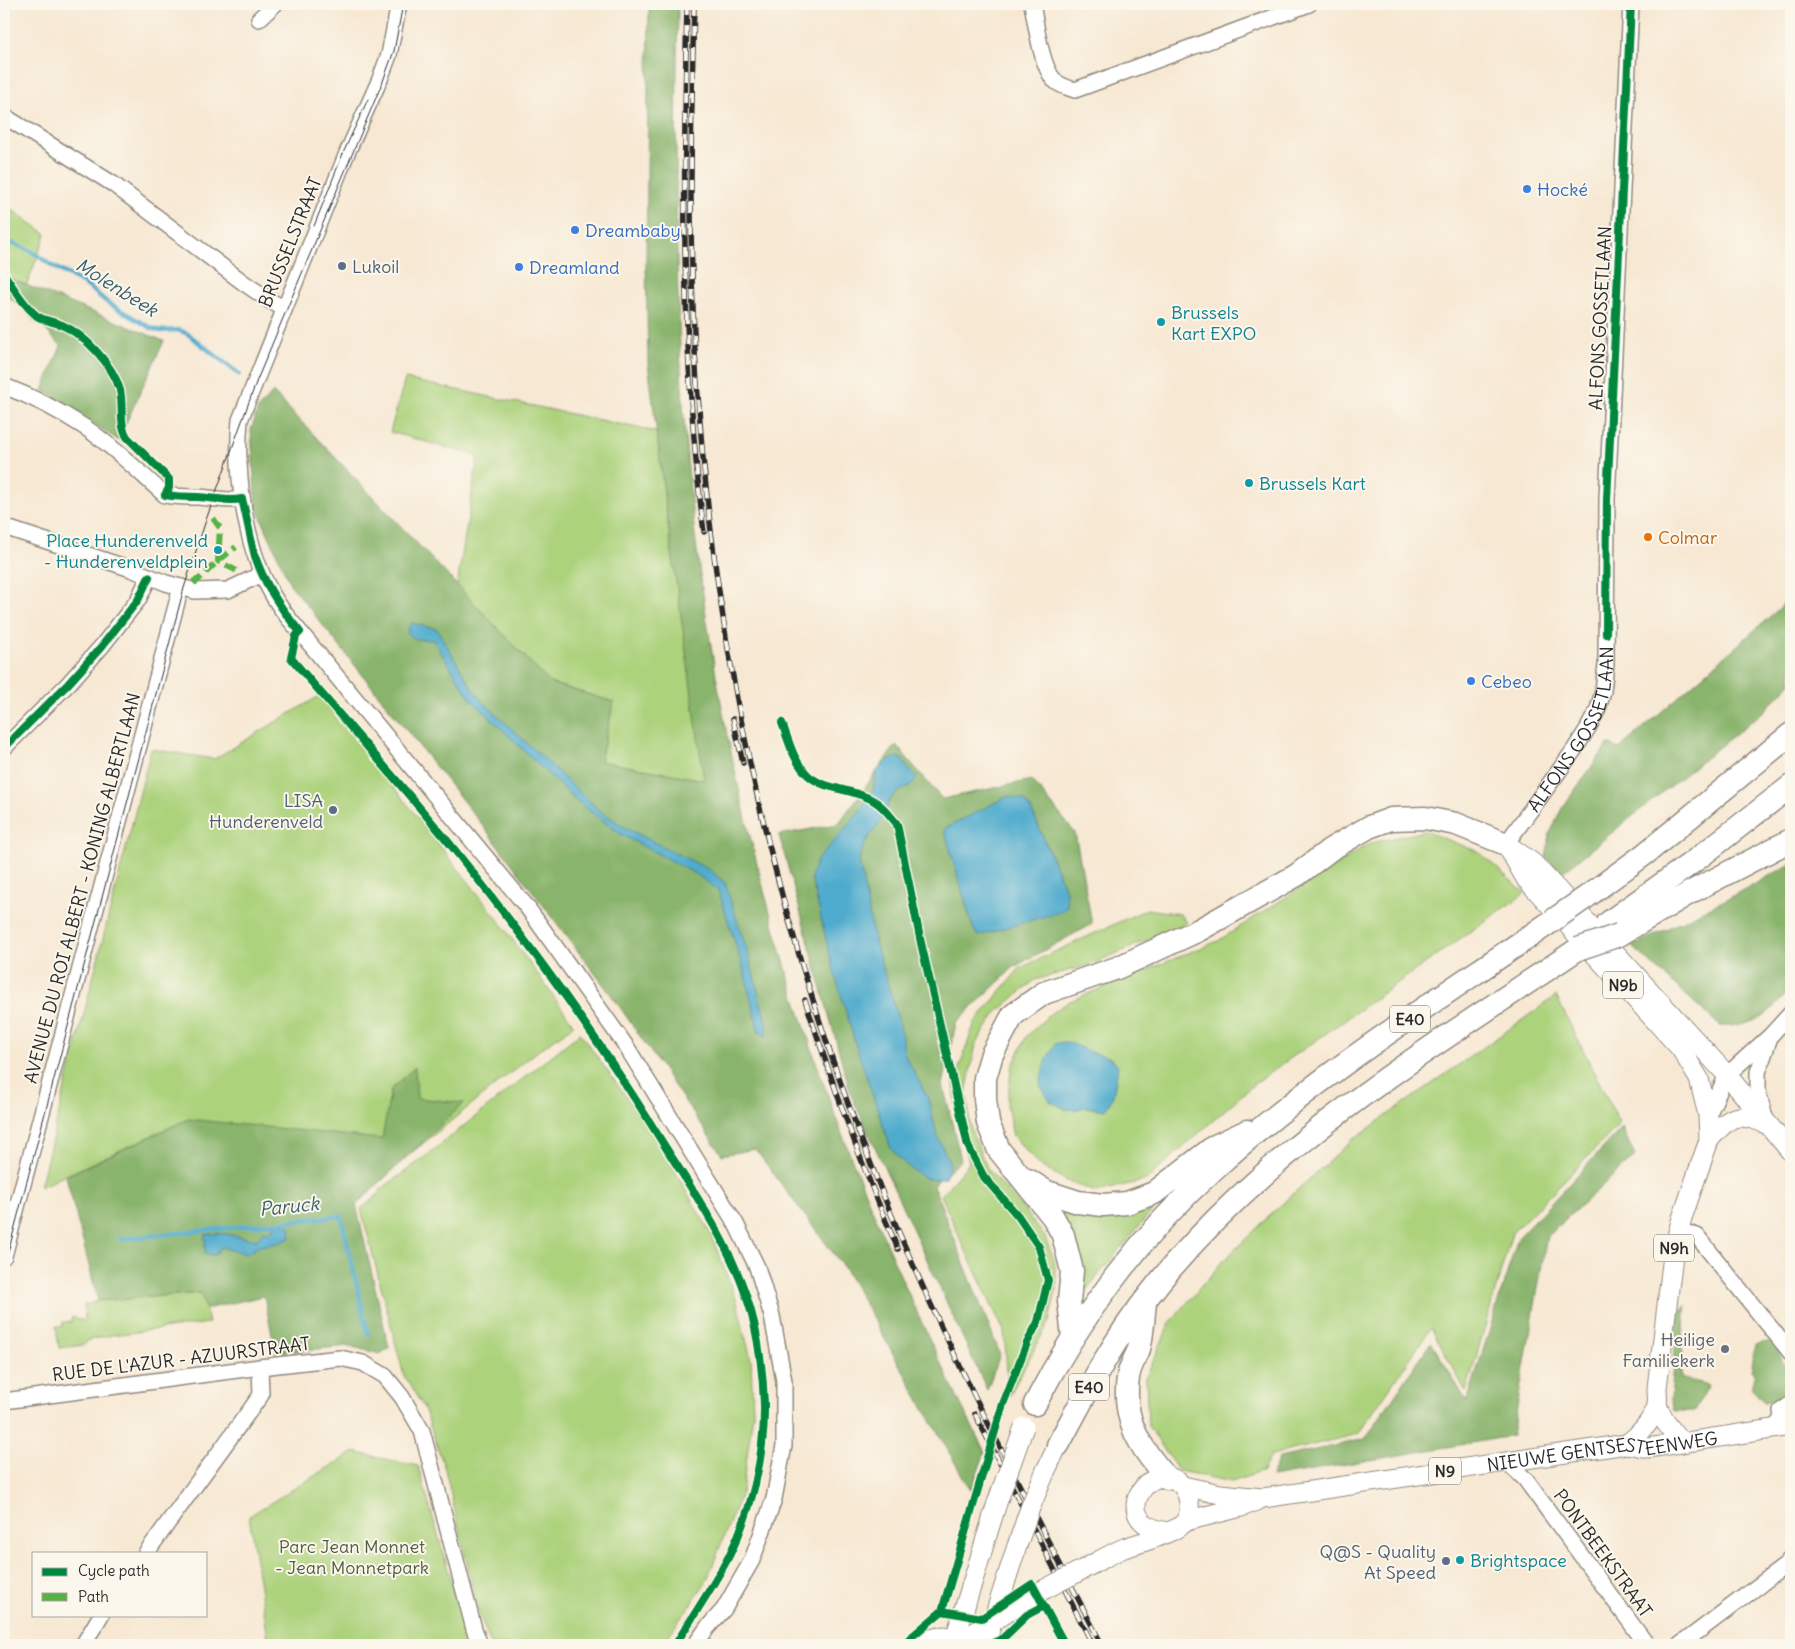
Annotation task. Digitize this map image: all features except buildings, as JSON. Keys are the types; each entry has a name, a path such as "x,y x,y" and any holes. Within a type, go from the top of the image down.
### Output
{"highway":[{"name":"E40","path":"1035,1404 1048,1378 1073,1338 1124,1268 1162,1222 1214,1168 1325,1077 1552,921 1645,854 1791,734"},
{"name":"E40","path":"1058,1445 1103,1361 1145,1300 1202,1233 1252,1185 1328,1121 1390,1076 1578,949 1614,929 1697,859 1791,786"},
{"path":"1073,1338 1069,1301 1072,1271 1063,1235 1053,1217 999,1150 988,1123 985,1078 992,1054 1013,1015 1044,993 1117,968 1200,930 1297,874 1331,848 1368,827 1391,819 1425,818 1456,824 1506,844"},
{"path":"1614,929 1691,892 1791,840"},
{"path":"1019,1175 1047,1192 1078,1202 1103,1205 1127,1203 1154,1194 1215,1146 1270,1121"},
{"path":"1145,1300 1138,1349 1132,1360 1128,1377 1127,1403 1132,1427 1142,1447 1175,1482"}],"main road":[{"name":"N9b","path":"1506,844 1533,863 1727,1075 1791,1152"},
{"name":"N9b","path":"1506,844 1526,879 1681,1048 1699,1080 1708,1115 1709,1140"},
{"path":"1709,1140 1726,1122 1733,1118 1749,1117 1766,1124"},
{"name":"N9h","path":"1627,1444 1636,1438 1657,1406 1657,1388 1674,1247 1709,1140"},
{"name":"E40","path":"953,1645 997,1502 1024,1427 1035,1404"},
{"path":"1657,1406 1666,1423 1682,1443"},
{"name":"NIEUWE GENTSESTEENWEG","path":"1175,1482 1220,1494 1263,1498 1627,1444 1648,1448 1782,1428"},
{"name":"E40","path":"992,1623 1030,1508 1058,1445"},
{"path":"913,1645 944,1636 953,1645 992,1623 1043,1590 1123,1549 1143,1543 1168,1532 1186,1522 1188,1516 1188,1496 1175,1482 1156,1479 1145,1485 1139,1492 1136,1510 1146,1525 1168,1532"},
{"name":"NIEUWE GENTSESTEENWEG","path":"1186,1522 1241,1507 1263,1498"},
{"path":"985,1645 992,1623"}],"street":[{"path":"259,19 275,4"},
{"name":"BRUSSELSTRAAT","path":"400,4 394,38 386,63 284,308 240,420 238,458 242,499 256,556 271,593 286,615 479,848 544,930 626,1046 736,1224 757,1267 772,1316 784,1381 784,1446 774,1499 752,1560 724,1610"},
{"path":"1032,4 1046,66 1054,80 1064,87 1076,90 1310,4"},
{"name":"ALFONS GOSSETLAAN","path":"1506,844 1574,750 1598,709 1603,691 1606,666 1606,499 1630,4"},
{"path":"4,116 112,184 244,283 284,308"},
{"path":"4,386 50,407 88,429 166,495 230,502 242,499"},
{"path":"4,527 195,591 228,590 262,574"},
{"path":"4,748 68,684 102,646 138,600 149,577"},
{"name":"AVENUE DU ROI ALBERT - KONING ALBERTLAAN","path":"4,1256 181,587"},
{"path":"1708,1115 1727,1075 1770,1036 1791,1013"},
{"path":"1766,1124 1758,1091 1758,1072 1770,1036"},
{"path":"1678,1230 1697,1236 1791,1353"},
{"name":"RUE DE L'AZUR - AZUURSTRAAT","path":"4,1401 340,1358 363,1363 386,1376 402,1397 422,1431 474,1629 480,1645"},
{"path":"147,1552 261,1396 260,1367"},
{"path":"1782,1428 1781,1411 1791,1404"},
{"name":"PONTBEEKSTRAAT","path":"1507,1462 1525,1479 1647,1645"},
{"path":"1680,1645 1786,1565 1791,1557"},
{"path":"695,1645 707,1628 724,1610"},
{"path":"707,1645 724,1610"},
{"path":"83,1645 101,1616"}],"green space":[{"path":"649,4 678,4 677,252 685,438 700,574 711,647 740,794 777,938 839,1127 918,1315 985,1452 971,1491 845,1269 755,1149 722,1155 615,1000 483,826 290,584 256,506 251,430 258,409 273,392 550,683 614,702 600,761 704,780 666,510 648,362 646,265"},
{"path":"4,204 46,234 23,295 4,287"},
{"path":"4,276 164,341 118,440 43,390 61,346 40,324 36,323 21,305 4,295"},
{"path":"405,379 657,432 666,510 705,780 600,761 614,702 550,683 457,586 478,456 390,432"},
{"path":"1791,592 1791,683 1764,711 1559,875 1546,858 1550,833 1562,808 1608,744 1619,749 1781,607"},
{"path":"321,695 497,918 574,1025 539,1050 353,1200 188,1119 40,1187 151,749 214,759"},
{"path":"896,745 942,799 1032,780 1075,833 1092,924 1014,967 956,1023 943,1085 961,1160 933,1185 1000,1354 987,1390 851,1095 779,835 838,824","holes":["1024,800 1032,811 1066,891 978,936 973,928 944,829"]},
{"path":"1425,831 1479,852 1525,893 1254,1084 1146,1180 1096,1192 1073,1184 1040,1166 1013,1136 1007,1105 1011,1070 1026,1037 1050,1014 1070,1001 1218,941 1370,843"},
{"path":"1791,864 1791,989 1761,1017 1743,1024 1720,1026 1632,946 1733,896"},
{"path":"1147,909 1180,914 1187,923 1092,964 1035,980 997,1012 976,1044 966,1093 971,1130 987,1168 1045,1237 1054,1260 1057,1284 1049,1322 1009,1396 1004,1331 941,1195 969,1163 956,1105 954,1083 975,1022 1020,968"},
{"path":"1556,996 1620,1124 1512,1233 1466,1392 1431,1328 1358,1434 1271,1455 1263,1471 1232,1482 1179,1471 1148,1426 1146,1377 1170,1323 1221,1263 1351,1141"},
{"path":"580,1033 656,1138 711,1234 737,1302 751,1360 753,1413 742,1491 706,1582 662,1645 491,1645 478,1611 445,1469 424,1408 404,1376 361,1209 381,1192 380,1190 430,1153"},
{"path":"415,1067 417,1098 464,1103 356,1205 389,1348 380,1354 349,1346 276,1353 264,1296 205,1309 201,1293 98,1301 66,1176 188,1119 382,1139 391,1089"},
{"path":"1622,1128 1635,1156 1547,1236 1512,1436 1271,1477 1279,1458 1365,1439 1431,1342 1467,1402 1518,1238"},
{"path":"1051,1205 1081,1215 1130,1215 1155,1207 1076,1302"},
{"path":"202,1293 209,1323 112,1335 89,1340 84,1345 59,1348 56,1326 62,1327 63,1322 71,1322 72,1317 85,1321 84,1305 98,1301"},
{"path":"1686,1306 1681,1378 1709,1385 1694,1411 1674,1411 1671,1400 1678,1311"},
{"path":"1775,1341 1791,1384 1782,1398 1764,1402 1752,1389 1755,1375 1751,1370 1756,1344"},
{"name":"Parc Jean Monnet - Jean Monnetpark","path":"354,1452 418,1466 470,1645 269,1645 249,1516"}],"water":[{"path":"411,623 437,629 472,688 482,701 600,811 626,828 710,870 725,883 748,953 767,1026 766,1036 759,1032 743,968 718,890 696,874 622,835 584,807 471,699 433,640 415,639 407,633"},
{"path":"898,757 917,778 889,801 884,815 864,846 859,860 874,939 900,1025 905,1055 928,1098 937,1135 950,1164 945,1178 935,1180 925,1178 915,1172 901,1160 890,1146 857,1049 833,968 811,877 817,860 857,815 873,790 876,772 888,760"},
{"path":"1008,796 1024,800 1032,811 1066,891 1067,906 1063,911 978,936 973,928 944,829"},
{"path":"1056,1043 1071,1043 1088,1051 1109,1057 1118,1065 1113,1095 1105,1110 1085,1107 1075,1110 1065,1109 1050,1101 1040,1085 1045,1063"},
{"path":"278,1222 291,1227 290,1238 278,1243 260,1246 246,1254 221,1247 215,1255 205,1254 205,1235 219,1233 257,1240 263,1231 270,1232"}],"waterway":[{"name":"Molenbeek","path":"4,240 31,251 86,285 108,303 151,328 160,331 179,330 188,334 239,374"},
{"name":"Paruck","path":"120,1239 341,1216 368,1334"}],"tram line":[{"path":"4,1268 184,588 207,517 257,380 383,81 394,51 403,4"},
{"path":"314,226 344,151 368,99"}],"railway":[{"path":"687,4 685,136 687,334 691,400 704,532"},
{"path":"694,4 691,146 692,288 697,383 706,486 719,589 736,691 757,792 782,893 810,992 843,1090 905,1246 986,1419 1102,1645"},
{"path":"733,719 743,763"},
{"path":"805,1000 848,1126 898,1249"},
{"path":"975,1414 1093,1645"}],"marked path":[{"path":"213,518 220,528 218,561 241,573"},
{"path":"194,578 196,582 236,547"}],"cycle path":[{"path":"1606,634 1607,499 1631,4"},
{"path":"4,274 32,312 43,319 62,325 80,336 105,361 120,390 124,431 127,437 169,479 169,488 165,495 226,500 242,499 253,549 263,576 274,596 300,632 296,636 291,658 450,844 531,949 608,1058 699,1200 726,1248 747,1297 756,1333 764,1394 762,1443 756,1482 737,1538 716,1579 675,1645"},
{"path":"4,748 68,684 102,646 138,600 149,577"},
{"path":"782,723 797,761 811,778 825,785 871,799 883,808 897,824 921,943 968,1146 984,1177 1018,1216 1039,1247 1048,1280 1038,1322 1027,1343 1003,1404 942,1611 902,1645"},
{"path":"942,1611 982,1618 1032,1584 1065,1645"},
{"path":"989,1645 1002,1639 1027,1615 1044,1606"}],"place":[{"name":"Hocké","path":"1527,189"},
{"name":"Dreambaby","path":"575,230"},
{"name":"Lukoil","path":"342,266"},
{"name":"Dreamland","path":"519,267"},
{"name":"Brussels Kart EXPO","path":"1161,322"},
{"name":"Brussels Kart","path":"1249,483"},
{"name":"Colmar","path":"1648,537"},
{"name":"Place Hunderenveld - Hunderenveldplein","path":"218,550"},
{"name":"Cebeo","path":"1471,681"},
{"name":"LISA Hunderenveld","path":"333,810"},
{"name":"Heilige Familiekerk","path":"1725,1349"},
{"name":"Brightspace","path":"1460,1560"},
{"name":"Q@S - Quality At Speed","path":"1446,1561"}]}
